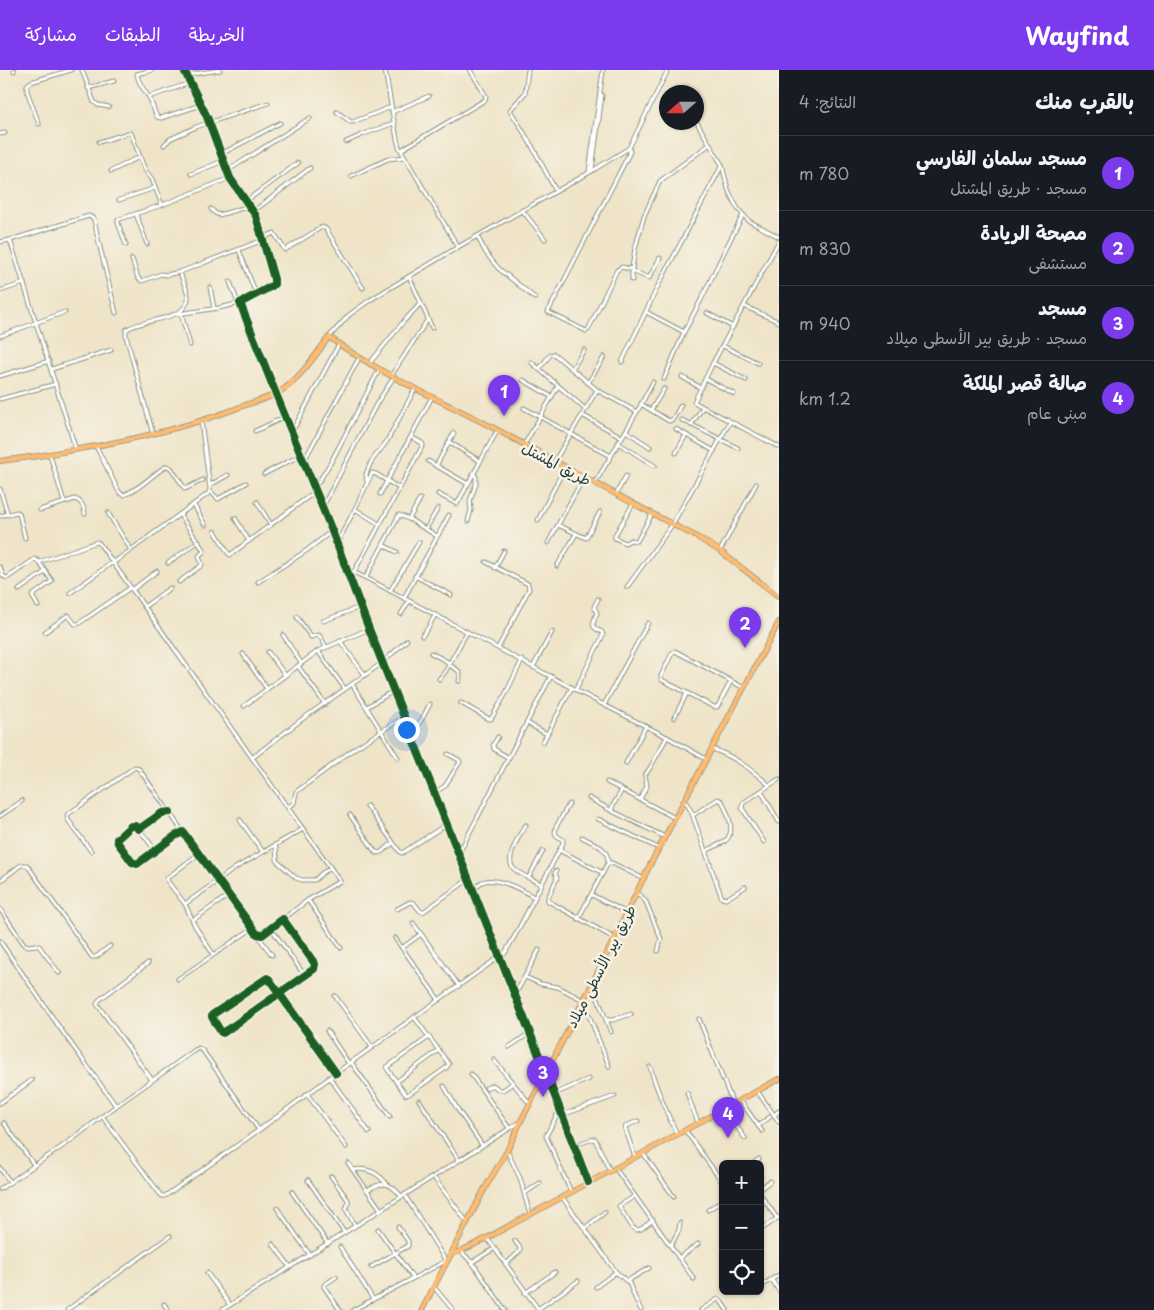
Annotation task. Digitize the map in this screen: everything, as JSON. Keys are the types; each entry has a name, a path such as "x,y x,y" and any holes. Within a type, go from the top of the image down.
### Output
{"main road":[{"name":"طريق المشتل","path":"329,337 379,370 695,536 720,551 779,597"},
{"path":"0,461 50,455 154,434 226,412 276,394 290,384 329,337"},
{"name":"طريق بير الأسطى ميلاد","path":"422,1310 507,1151 665,837 779,622"},
{"path":"451,1254 461,1252 779,1079"}],"street":[{"path":"39,124 27,91 27,85 31,82 71,70"},
{"path":"82,70 94,102 98,105 110,107"},
{"path":"152,70 137,74 137,77 149,97 156,116 159,118 201,105"},
{"path":"154,434 126,336 126,330 141,323 239,303 272,286 274,282 258,220 254,211 230,178 209,122 184,70"},
{"path":"186,75 220,70"},
{"path":"385,70 397,139 401,150 458,247"},
{"path":"401,150 485,100 486,96 470,70"},
{"path":"528,70 525,93 510,110 556,191"},
{"path":"590,172 603,70"},
{"path":"660,258 649,278 622,267 617,270 586,331 548,312 630,152 629,148 668,70"},
{"path":"88,88 114,81"},
{"path":"149,97 190,84"},
{"path":"590,172 602,95"},
{"path":"337,112 353,122 429,96"},
{"path":"164,145 177,135 209,122 268,103"},
{"path":"227,171 310,118"},
{"path":"221,154 280,123"},
{"path":"346,142 394,123"},
{"path":"701,130 722,165 728,189 743,215 779,239 694,402 779,447"},
{"path":"0,134 5,133"},
{"path":"99,142 129,133 145,170 152,179 162,205"},
{"path":"632,280 635,249 644,216 660,180 710,144"},
{"path":"329,337 349,315 370,300 629,148"},
{"path":"111,172 128,161 140,157"},
{"path":"351,176 388,159 405,157"},
{"path":"192,174 223,161"},
{"path":"246,201 298,163"},
{"path":"622,362 658,286 722,165"},
{"path":"254,211 310,168"},
{"path":"126,245 118,220 230,178"},
{"path":"119,200 155,188"},
{"path":"212,209 214,213 220,215 250,206"},
{"path":"522,210 546,239"},
{"path":"136,214 147,244"},
{"path":"664,379 684,332 743,215"},
{"path":"0,242 65,222 92,216 116,313"},
{"path":"132,259 138,278 142,281 161,274 166,276 180,272 239,250 274,233 285,250 322,227 326,229 363,288"},
{"path":"477,236 486,253 498,268 535,298"},
{"path":"10,240 76,450"},
{"path":"239,250 256,294"},
{"path":"179,314 188,300 180,272"},
{"path":"409,276 432,328"},
{"path":"230,282 316,490 393,691 546,1072 588,1182"},
{"path":"0,291 24,283"},
{"path":"210,287 214,308"},
{"path":"369,364 421,303"},
{"path":"744,306 779,322"},
{"path":"0,336 65,312"},
{"path":"646,312 684,332"},
{"path":"708,313 733,327"},
{"path":"179,314 190,345"},
{"path":"322,506 392,376 428,319"},
{"path":"291,432 339,344"},
{"path":"723,346 758,363"},
{"path":"52,369 111,350"},
{"path":"572,368 584,350"},
{"path":"539,369 552,354 572,368 597,390 637,412"},
{"path":"588,383 604,357"},
{"path":"303,461 359,358"},
{"path":"0,376 49,360"},
{"path":"531,362 585,409"},
{"path":"714,363 746,380"},
{"path":"216,530 229,555 316,490 379,370"},
{"path":"682,377 701,388"},
{"path":"706,379 734,394"},
{"path":"523,380 552,397"},
{"path":"595,483 653,382"},
{"path":"0,399 56,384"},
{"path":"524,445 558,386"},
{"path":"367,482 366,474 371,462 387,441 416,388"},
{"path":"651,410 664,388"},
{"path":"554,462 597,390"},
{"path":"380,494 432,397"},
{"path":"641,404 669,421 673,419 681,405"},
{"path":"691,425 703,407"},
{"path":"524,408 611,456"},
{"path":"582,414 622,437"},
{"path":"254,431 285,418"},
{"path":"70,593 207,495 210,491 210,485 201,420"},
{"path":"682,420 738,448"},
{"path":"627,587 672,525 730,422"},
{"path":"676,429 714,451"},
{"path":"438,494 457,504 497,431"},
{"path":"626,431 650,448"},
{"path":"436,466 454,433"},
{"path":"676,453 686,435"},
{"path":"354,572 423,445 411,437"},
{"path":"449,442 480,461"},
{"path":"618,444 655,466"},
{"path":"96,446 118,490 123,495 167,466 171,468 185,489 203,480"},
{"path":"50,455 64,502"},
{"path":"264,474 301,455"},
{"path":"428,461 468,484"},
{"path":"538,520 565,467"},
{"path":"336,544 371,474 374,473 388,480 399,488"},
{"path":"468,521 472,510 470,501 476,484 474,473"},
{"path":"210,485 228,475"},
{"path":"616,494 626,476"},
{"path":"548,543 584,478"},
{"path":"210,491 218,498 246,483"},
{"path":"720,551 756,484"},
{"path":"0,489 8,515"},
{"path":"409,519 420,499"},
{"path":"40,510 77,500 82,504 85,514"},
{"path":"257,502 271,525"},
{"path":"633,504 615,538 625,542 637,540 652,514"},
{"path":"194,505 205,525"},
{"path":"426,529 438,508"},
{"path":"355,509 380,524"},
{"path":"0,516 17,512 25,538"},
{"path":"558,525 584,538 587,537 600,512"},
{"path":"108,513 131,550"},
{"path":"179,582 202,565 199,556 204,551 180,515"},
{"path":"404,598 449,515"},
{"path":"366,578 398,516 409,519 437,536"},
{"path":"235,518 248,541"},
{"path":"258,582 306,551 332,531"},
{"path":"558,566 576,534"},
{"path":"39,562 97,542 114,563 340,880 308,900 262,935 257,934"},
{"path":"168,563 199,542"},
{"path":"390,591 419,542"},
{"path":"383,545 397,552"},
{"path":"495,568 504,551"},
{"path":"0,567 4,577 7,578 36,558 52,581 32,596 38,606"},
{"path":"486,562 528,584 529,589 498,648"},
{"path":"347,569 667,737 706,760"},
{"path":"44,632 68,615 75,624 78,624 158,570"},
{"path":"19,590 46,572"},
{"path":"415,576 451,595"},
{"path":"144,607 170,588"},
{"path":"543,742 603,635 602,632 593,626 597,615 594,607 598,599"},
{"path":"401,614 409,601"},
{"path":"323,621 360,607"},
{"path":"422,636 435,615"},
{"path":"297,617 311,637 320,636 326,647"},
{"path":"604,705 648,623"},
{"path":"244,706 318,651 369,629"},
{"path":"439,679 450,664 467,632"},
{"path":"533,667 552,632"},
{"path":"283,635 325,704"},
{"path":"252,758 382,663 407,640"},
{"path":"340,641 365,675"},
{"path":"318,651 345,689"},
{"path":"731,681 717,707 714,707 662,680 661,676 676,651 744,688"},
{"path":"268,652 285,675"},
{"path":"431,653 457,670 460,676 459,681"},
{"path":"243,654 267,689"},
{"path":"461,703 491,719 522,660"},
{"path":"458,854 551,676"},
{"path":"352,684 398,758"},
{"path":"367,707 393,691"},
{"path":"674,718 688,693"},
{"path":"411,734 430,704"},
{"path":"288,807 294,803 296,792 348,753 404,717"},
{"path":"527,724 547,734"},
{"path":"626,763 646,726"},
{"path":"498,736 493,745 494,749 509,758"},
{"path":"640,799 647,786 645,775 667,737"},
{"path":"712,748 747,767 769,785"},
{"path":"434,793 446,786 459,764 459,760 448,754"},
{"path":"91,851 68,820 68,815 136,767 272,955"},
{"path":"764,842 742,808 743,803 779,780"},
{"path":"607,782 676,818"},
{"path":"612,811 612,807 622,790"},
{"path":"761,790 779,822"},
{"path":"589,798 665,837"},
{"path":"693,815 718,799 722,801 730,821 729,836 725,841 706,851"},
{"path":"0,816 22,801"},
{"path":"685,801 693,815 722,898 726,899 745,887"},
{"path":"102,1116 162,1196 166,1196 259,1130 329,1077 500,959 564,841 556,836 555,832 569,804"},
{"path":"367,806 400,852 404,853 447,824"},
{"path":"139,829 162,813 170,812"},
{"path":"350,815 376,853 380,853 393,843"},
{"path":"598,819 659,849"},
{"path":"240,820 263,852"},
{"path":"526,825 515,844 511,860 512,868 541,884"},
{"path":"155,850 135,826 131,826 117,839 132,862 137,864 178,834 184,832"},
{"path":"185,904 263,852 303,829"},
{"path":"578,919 608,863 609,857 606,851 582,837"},
{"path":"275,845 278,862 302,880 315,880 331,868"},
{"path":"559,850 602,873"},
{"path":"529,878 543,851"},
{"path":"200,853 167,878 185,904 213,954"},
{"path":"608,863 612,863 644,879"},
{"path":"0,881 22,865 27,865 92,957 96,958 110,946"},
{"path":"556,871 557,878 548,901 614,938"},
{"path":"397,909 410,902 414,903 423,912 469,879"},
{"path":"474,892 478,884 494,880 512,886 534,897"},
{"path":"193,920 229,894"},
{"path":"636,894 640,895 646,902 660,934 658,951"},
{"path":"592,895 627,913"},
{"path":"308,900 341,948"},
{"path":"0,909 24,944 39,946 58,973"},
{"path":"283,919 315,964 314,969 305,976 278,994 223,1033 212,1017 212,1015 266,978 269,979 278,994 336,1073"},
{"path":"413,923 459,986"},
{"path":"178,979 253,928"},
{"path":"271,928 305,976"},
{"path":"402,948 422,934"},
{"path":"395,938 439,1000"},
{"path":"0,941 116,1106"},
{"path":"515,996 539,950"},
{"path":"148,964 99,1000 97,1004 152,1080"},
{"path":"525,977 541,984 558,987 583,1000 609,1066"},
{"path":"592,984 611,1032"},
{"path":"335,996 372,1048"},
{"path":"606,1020 613,1020 631,1014"},
{"path":"414,1017 448,1062 448,1066 408,1095 405,1094 388,1070 388,1067 429,1037"},
{"path":"699,1019 733,1104"},
{"path":"326,1031 390,1117"},
{"path":"509,1047 530,1033"},
{"path":"0,1189 197,1048 201,1049 259,1130"},
{"path":"396,1082 439,1050"},
{"path":"494,1060 530,1104"},
{"path":"650,1066 665,1110 677,1134"},
{"path":"471,1074 509,1128"},
{"path":"329,1077 369,1132"},
{"path":"554,1094 589,1079"},
{"path":"0,1103 32,1080"},
{"path":"486,1088 492,1085 502,1090 513,1083"},
{"path":"444,1086 482,1145"},
{"path":"757,1091 779,1122"},
{"path":"687,1093 698,1123"},
{"path":"307,1094 346,1147"},
{"path":"562,1115 615,1096"},
{"path":"419,1100 459,1160"},
{"path":"740,1100 762,1131"},
{"path":"560,1109 546,1136 571,1192"},
{"path":"724,1109 745,1138"},
{"path":"774,1115 779,1111"},
{"path":"758,1126 770,1117"},
{"path":"222,1310 521,1121"},
{"path":"635,1157 625,1128 638,1122"},
{"path":"4,1123 34,1165"},
{"path":"685,1130 719,1177"},
{"path":"581,1144 593,1138 595,1139 610,1170"},
{"path":"507,1151 518,1172 529,1211"},
{"path":"643,1153 674,1197"},
{"path":"348,1163 381,1210"},
{"path":"0,1168 10,1182"},
{"path":"615,1168 694,1279"},
{"path":"353,1170 360,1169 374,1172 386,1184"},
{"path":"330,1176 348,1200 346,1209 355,1226"},
{"path":"435,1179 468,1223"},
{"path":"308,1180 344,1232"},
{"path":"764,1186 770,1181"},
{"path":"353,1310 447,1261 404,1196 394,1187 382,1183 367,1190"},
{"path":"524,1193 540,1183"},
{"path":"292,1192 328,1244"},
{"path":"635,1196 620,1206 633,1228 641,1229 653,1220"},
{"path":"561,1197 616,1272 631,1286 642,1310"},
{"path":"764,1199 778,1217 764,1228"},
{"path":"708,1210 719,1203"},
{"path":"277,1208 310,1255"},
{"path":"584,1228 605,1212"},
{"path":"671,1245 679,1230 680,1223"},
{"path":"371,1267 409,1244 398,1227"},
{"path":"378,1229 413,1278"},
{"path":"67,1310 170,1236"},
{"path":"487,1238 538,1310 578,1281"},
{"path":"506,1264 520,1251 515,1241"},
{"path":"273,1244 290,1267"},
{"path":"679,1258 698,1244"},
{"path":"340,1247 374,1299"},
{"path":"472,1262 492,1250"},
{"path":"461,1252 472,1262 505,1310"},
{"path":"627,1281 649,1268"},
{"path":"525,1293 555,1272"},
{"path":"596,1286 616,1272"},
{"path":"207,1273 230,1305"},
{"path":"764,1284 779,1275"},
{"path":"336,1277 324,1284 324,1286 340,1310"},
{"path":"772,1280 779,1291"},
{"path":"434,1287 452,1310"},
{"path":"702,1310 718,1299 727,1310"},
{"path":"164,1304 168,1310"}],"cycle path":[{"path":"184,70 207,117 230,178 256,216 274,279 272,286 240,303 332,531 588,1182"},
{"path":"170,812 162,813 139,829 131,826 117,839 132,862 137,864 183,832 257,934 262,935 283,919 315,964 314,969 223,1033 221,1032 212,1015 267,978 269,979 336,1073"}],"place":[{"name":"مسجد سلمان الفارسي","path":"504,416"},
{"name":"مصحة الريادة","path":"745,648"},
{"name":"مسجد","path":"543,1097"},
{"name":"صالة قصر الملكة","path":"728,1138"}]}
